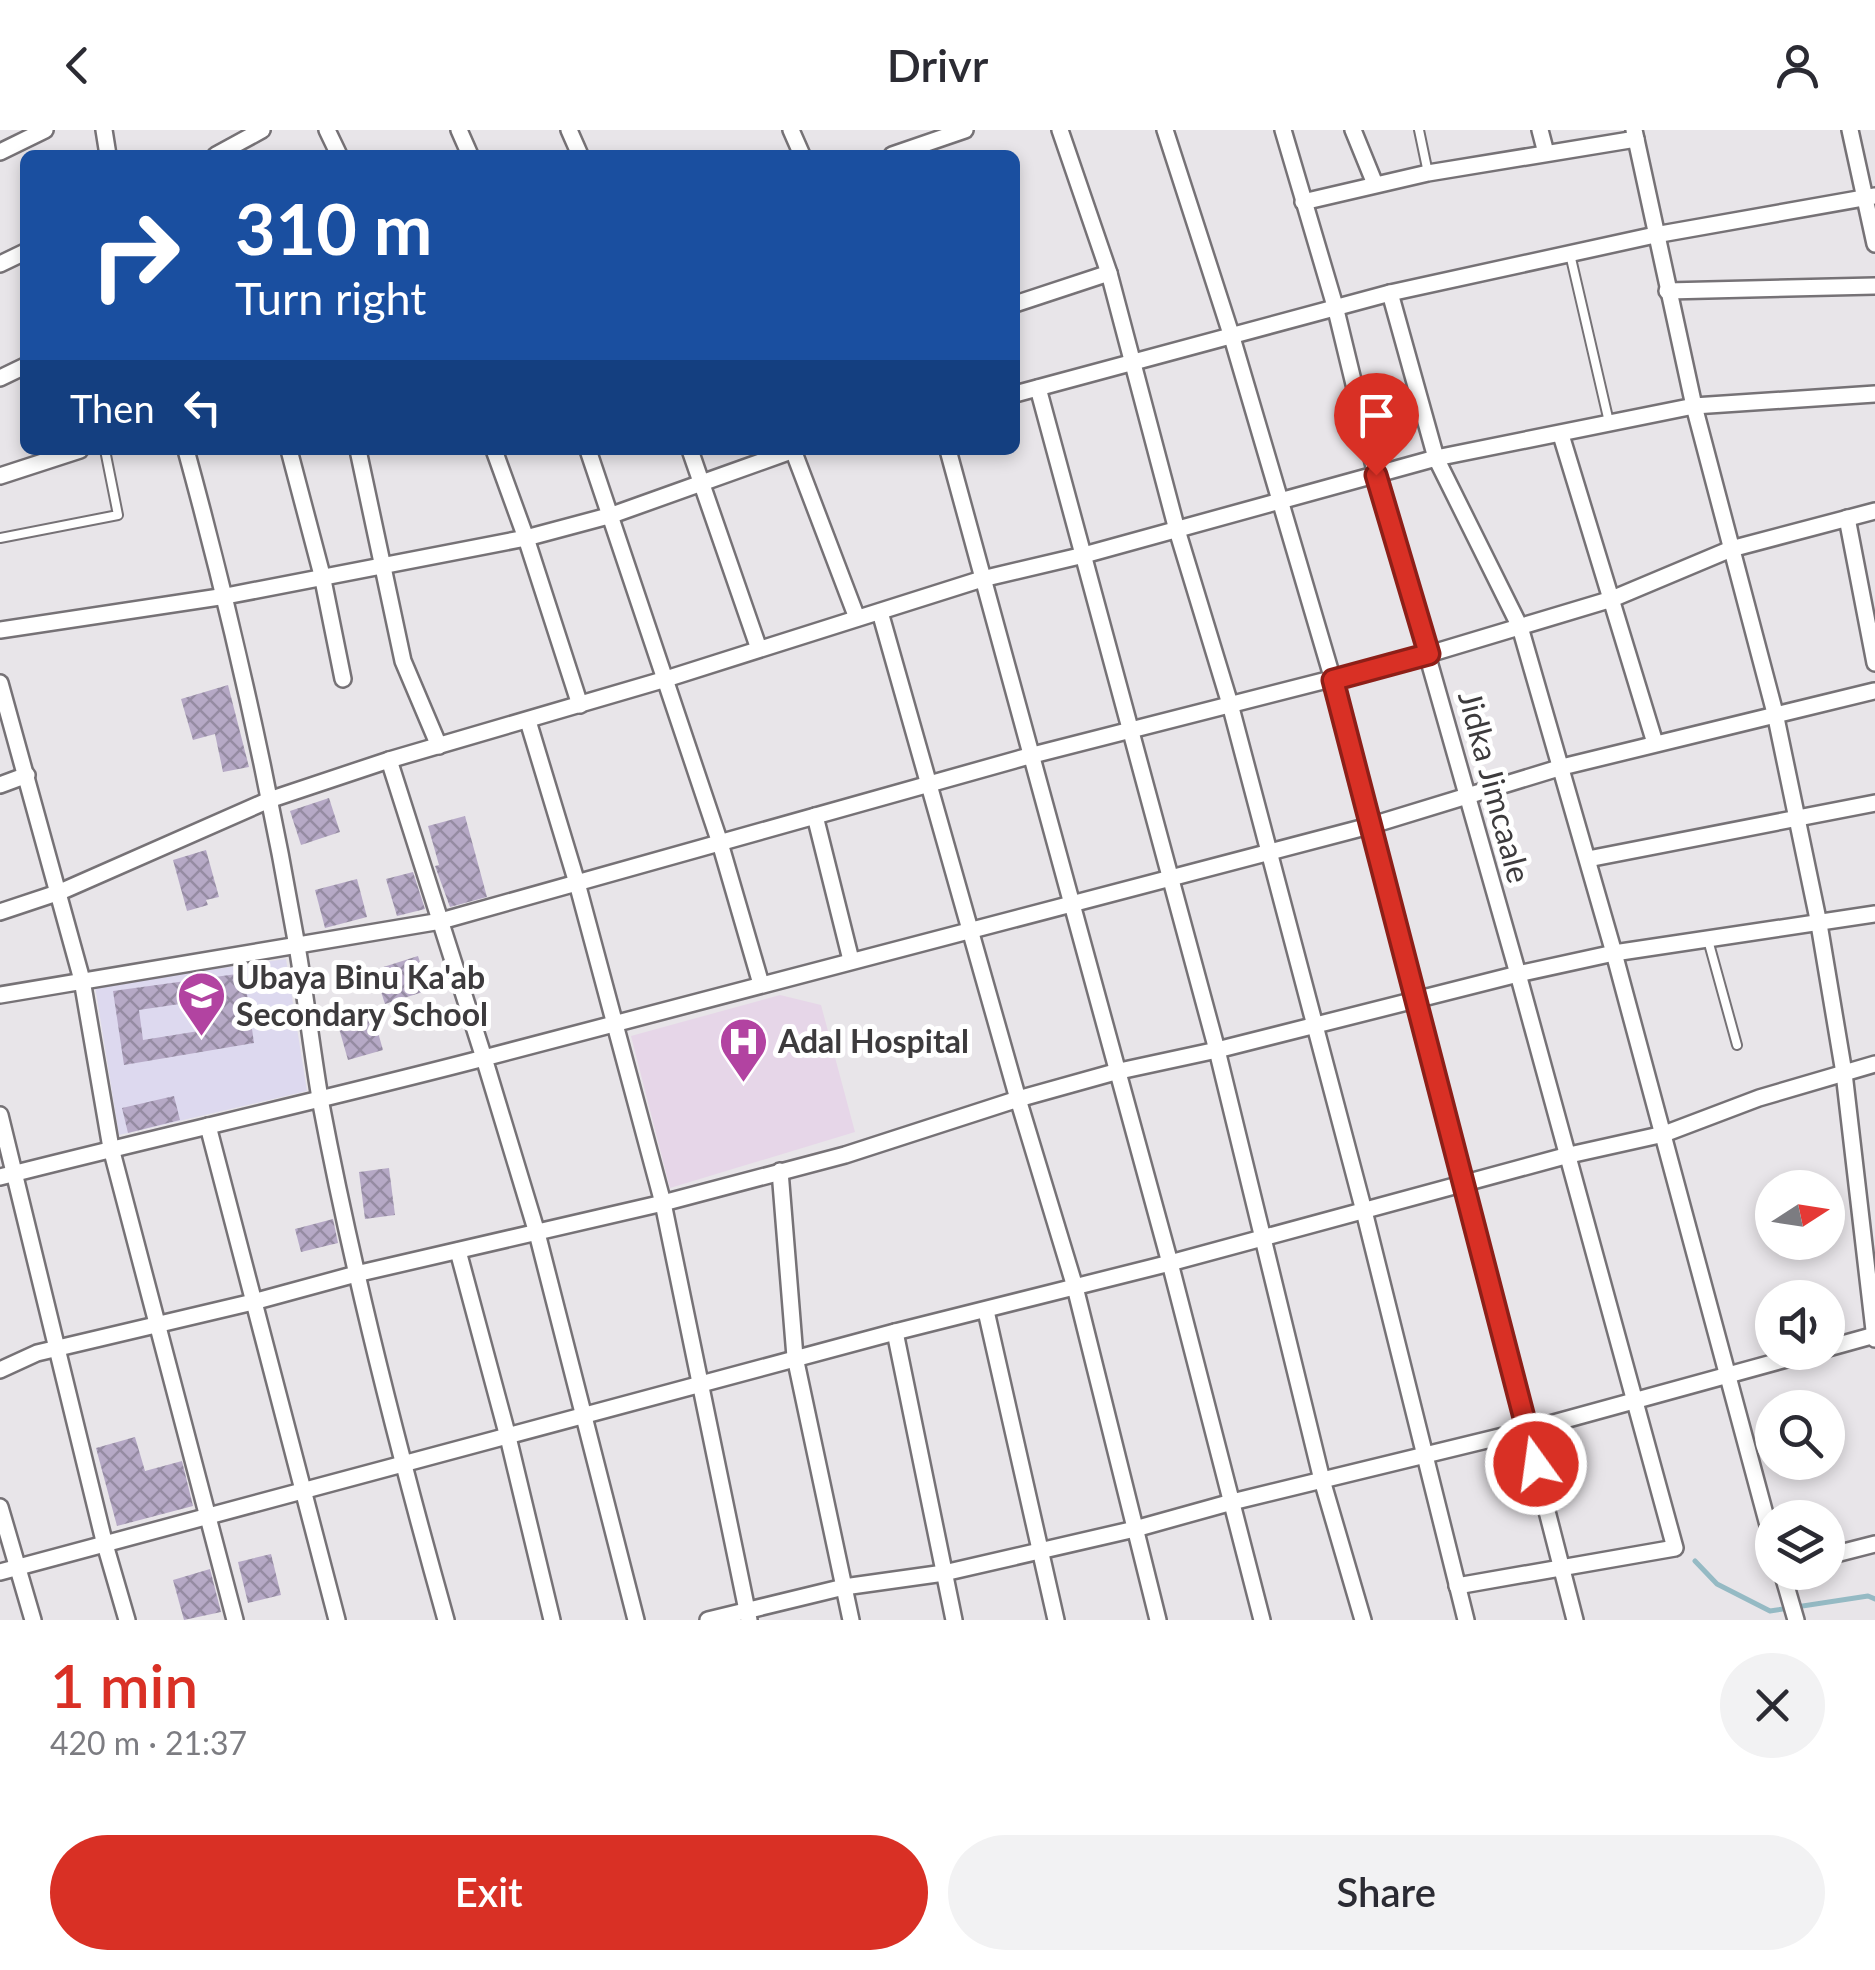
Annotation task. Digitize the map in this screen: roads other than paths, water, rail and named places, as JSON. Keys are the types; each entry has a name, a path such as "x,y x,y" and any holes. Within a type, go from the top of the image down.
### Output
{"street":[{"path":"0,152 45,130"},
{"path":"225,150 262,130"},
{"path":"926,150 964,130"},
{"path":"1060,130 1110,273 1177,530 1230,704 1364,1211 1466,1620"},
{"path":"1165,130 1333,680 1575,1620"},
{"name":"Jidka Jimcaale","path":"1283,130 1335,306 1376,475 1429,654 1675,1548 1561,1567"},
{"path":"1353,130 1375,184"},
{"path":"1540,130 1546,153"},
{"path":"1850,130 1870,197 1875,244"},
{"path":"1304,202 1428,172 1635,135 1667,292 1775,713 1820,924 1844,1072 1875,1336 1845,1344"},
{"path":"1020,393 1335,306 1654,236 1870,197"},
{"path":"1020,302 1110,273"},
{"path":"1667,292 1875,286"},
{"path":"1390,294 1436,458 1520,627 1664,1134 1761,1500"},
{"path":"1038,388 1217,1050 1322,1480 1363,1620"},
{"path":"0,912 60,892 269,800 982,580 1084,556 1436,458 1694,406 1875,394"},
{"path":"1562,435 1655,743"},
{"path":"0,476 65,455"},
{"path":"187,455 226,596 269,800 298,948 321,1100 356,1274 446,1620"},
{"path":"290,455 322,575 343,679"},
{"path":"359,455 403,661 439,746"},
{"path":"496,455 580,705"},
{"path":"590,455 720,844 761,984"},
{"path":"692,455 759,649"},
{"path":"0,630 226,596 526,538 612,514 780,455"},
{"path":"795,455 857,618"},
{"path":"949,455 1170,1264 1262,1620"},
{"path":"0,995 441,922 1029,756 1429,654 1612,600 1732,549 1875,510"},
{"path":"1847,518 1875,663"},
{"path":"880,612 1018,1099 1076,1287 1158,1620"},
{"path":"0,683 60,892 82,980 111,1148 235,1620"},
{"path":"7,1175 484,1058 1369,826 1562,767 1875,691"},
{"path":"528,721 663,1203 748,1616"},
{"path":"389,760 538,1233 636,1620"},
{"path":"0,785 28,775"},
{"path":"1588,859 1875,803"},
{"path":"815,816 852,960"},
{"path":"0,1370 56,1349 663,1203 845,1155 1115,1072 1614,953 1875,914"},
{"path":"0,1572 104,1541 508,1438 795,1357 1170,1264 1566,1156 1664,1134 1759,1098 1875,1064"},
{"path":"0,1114 7,1175 127,1620"},
{"path":"208,1126 336,1620"},
{"path":"780,1171 795,1357 851,1620"},
{"path":"458,1252 552,1620"},
{"path":"986,1311 1056,1620"},
{"path":"895,1332 954,1620"},
{"path":"708,1620 748,1616 844,1586 944,1574 1135,1530 1755,1369"},
{"path":"0,1507 32,1620"},
{"path":"1845,1552 1875,1544"},
{"path":"1458,1586 1561,1567"},
{"path":"1787,1590 1796,1620"}],"lane":[{"path":"1419,130 1428,172"},
{"path":"1570,254 1610,422"},
{"path":"0,538 118,515 106,455"},
{"path":"1708,940 1737,1045"}],"waterway":[{"path":"1695,1561 1717,1584 1770,1611 1868,1596 1875,1599"}],"place":[{"name":"Ubaya Binu Ka'ab Secondary School","path":"201,1038"},
{"name":"Adal Hospital","path":"743,1084"}]}
